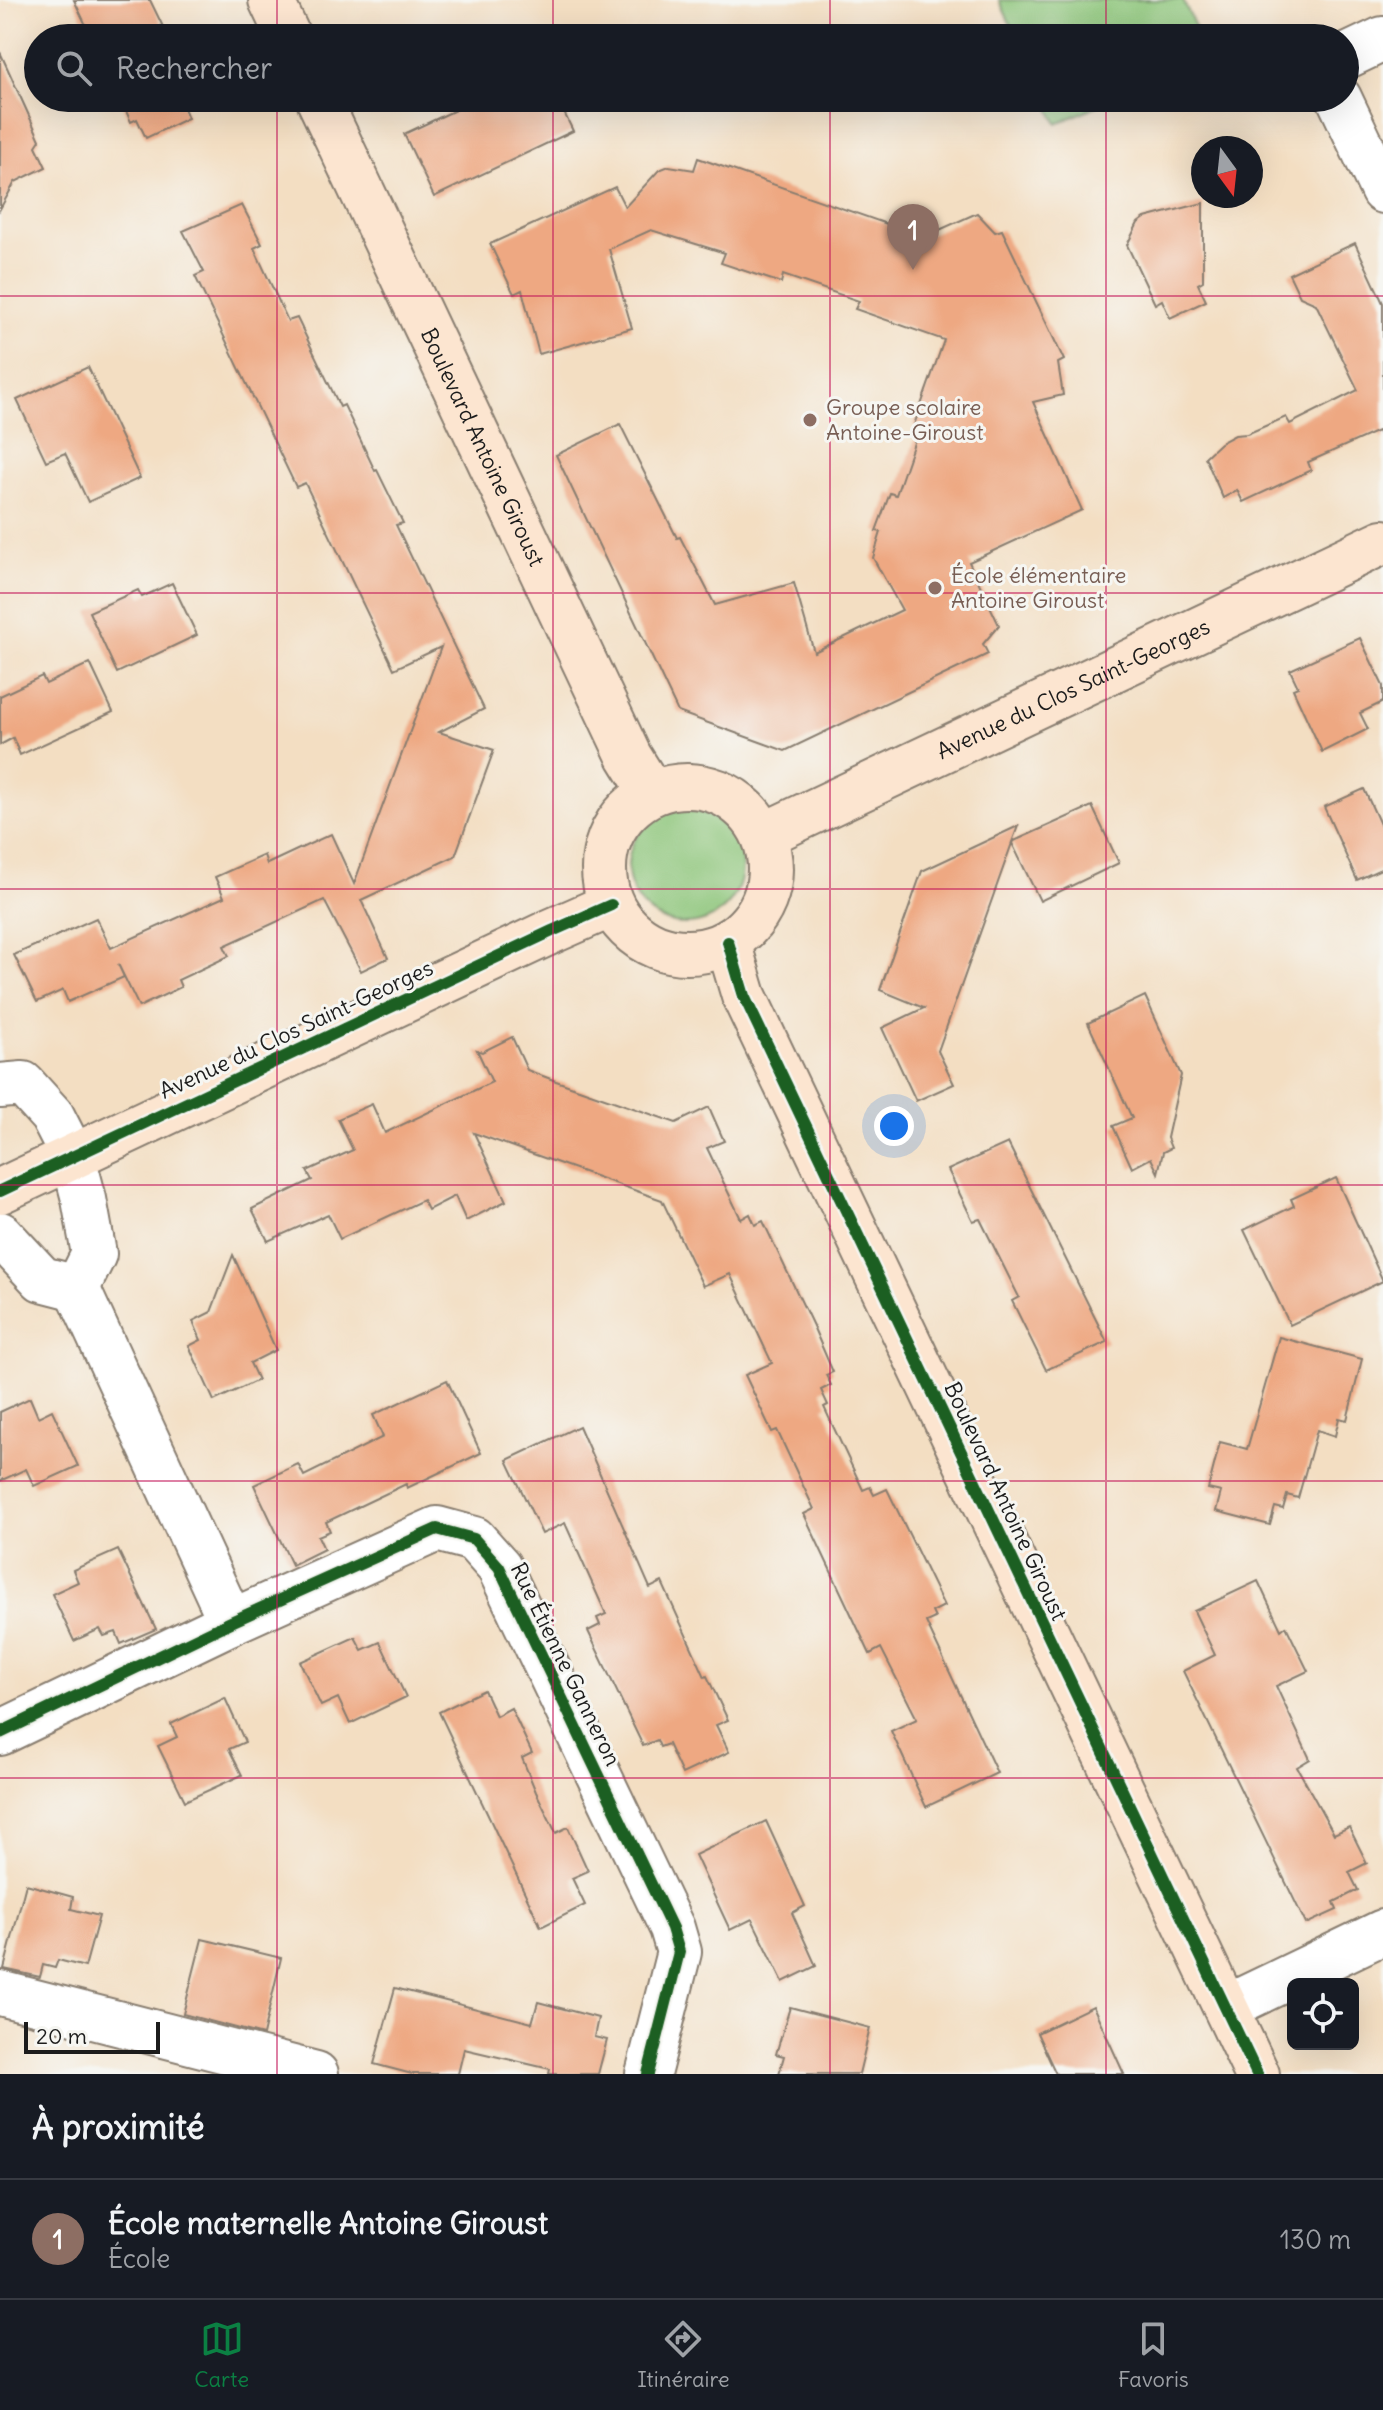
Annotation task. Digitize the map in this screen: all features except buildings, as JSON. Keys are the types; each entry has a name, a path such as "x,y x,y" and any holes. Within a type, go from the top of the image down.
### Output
{"street":[{"path":"271,0 282,24"},
{"path":"1359,50 1383,39"},
{"name":"Boulevard Antoine Giroust","path":"325,112 629,756 652,793"},
{"path":"1346,112 1383,191"},
{"name":"Avenue du Clos Saint-Georges","path":"764,835 1383,542"},
{"path":"678,786 705,788 730,798 751,815 764,835 770,861 769,885 761,908 747,927 728,942 703,952 676,953 649,944 627,928 611,905 604,880 604,854 613,829 630,808 652,793 678,786"},
{"name":"Avenue du Clos Saint-Georges","path":"0,1191 611,905"},
{"name":"Boulevard Antoine Giroust","path":"728,942 744,996 1257,2074"},
{"path":"0,1086 23,1084 52,1116 73,1157 94,1254 77,1288"},
{"path":"0,1234 42,1279 77,1288"},
{"path":"77,1288 231,1622"},
{"name":"Rue Étienne Ganneron","path":"0,1733 231,1622 437,1529 474,1539 499,1567 672,1928 679,1952 648,2074"},
{"path":"1227,2007 1383,1932"},
{"path":"0,1993 316,2074"}],"green space":[{"path":"999,0 1183,0 1194,24 1010,24"},
{"path":"1051,112 1083,112 1057,124"},
{"path":"685,810 707,814 726,826 738,845 742,867 738,889 726,908 707,920 685,924 663,920 644,908 632,889 628,867 632,845 644,826 663,814"}],"cycle path":[{"path":"0,1191 611,905"},
{"path":"728,942 744,996 1257,2074"},
{"path":"0,1733 231,1622 437,1529 474,1539 499,1567 672,1928 679,1952 648,2074"}],"place":[{"name":"École maternelle Antoine Giroust","path":"913,270"},
{"name":"Groupe scolaire Antoine-Giroust","path":"810,420"},
{"name":"École élémentaire Antoine Giroust","path":"935,588"}]}
